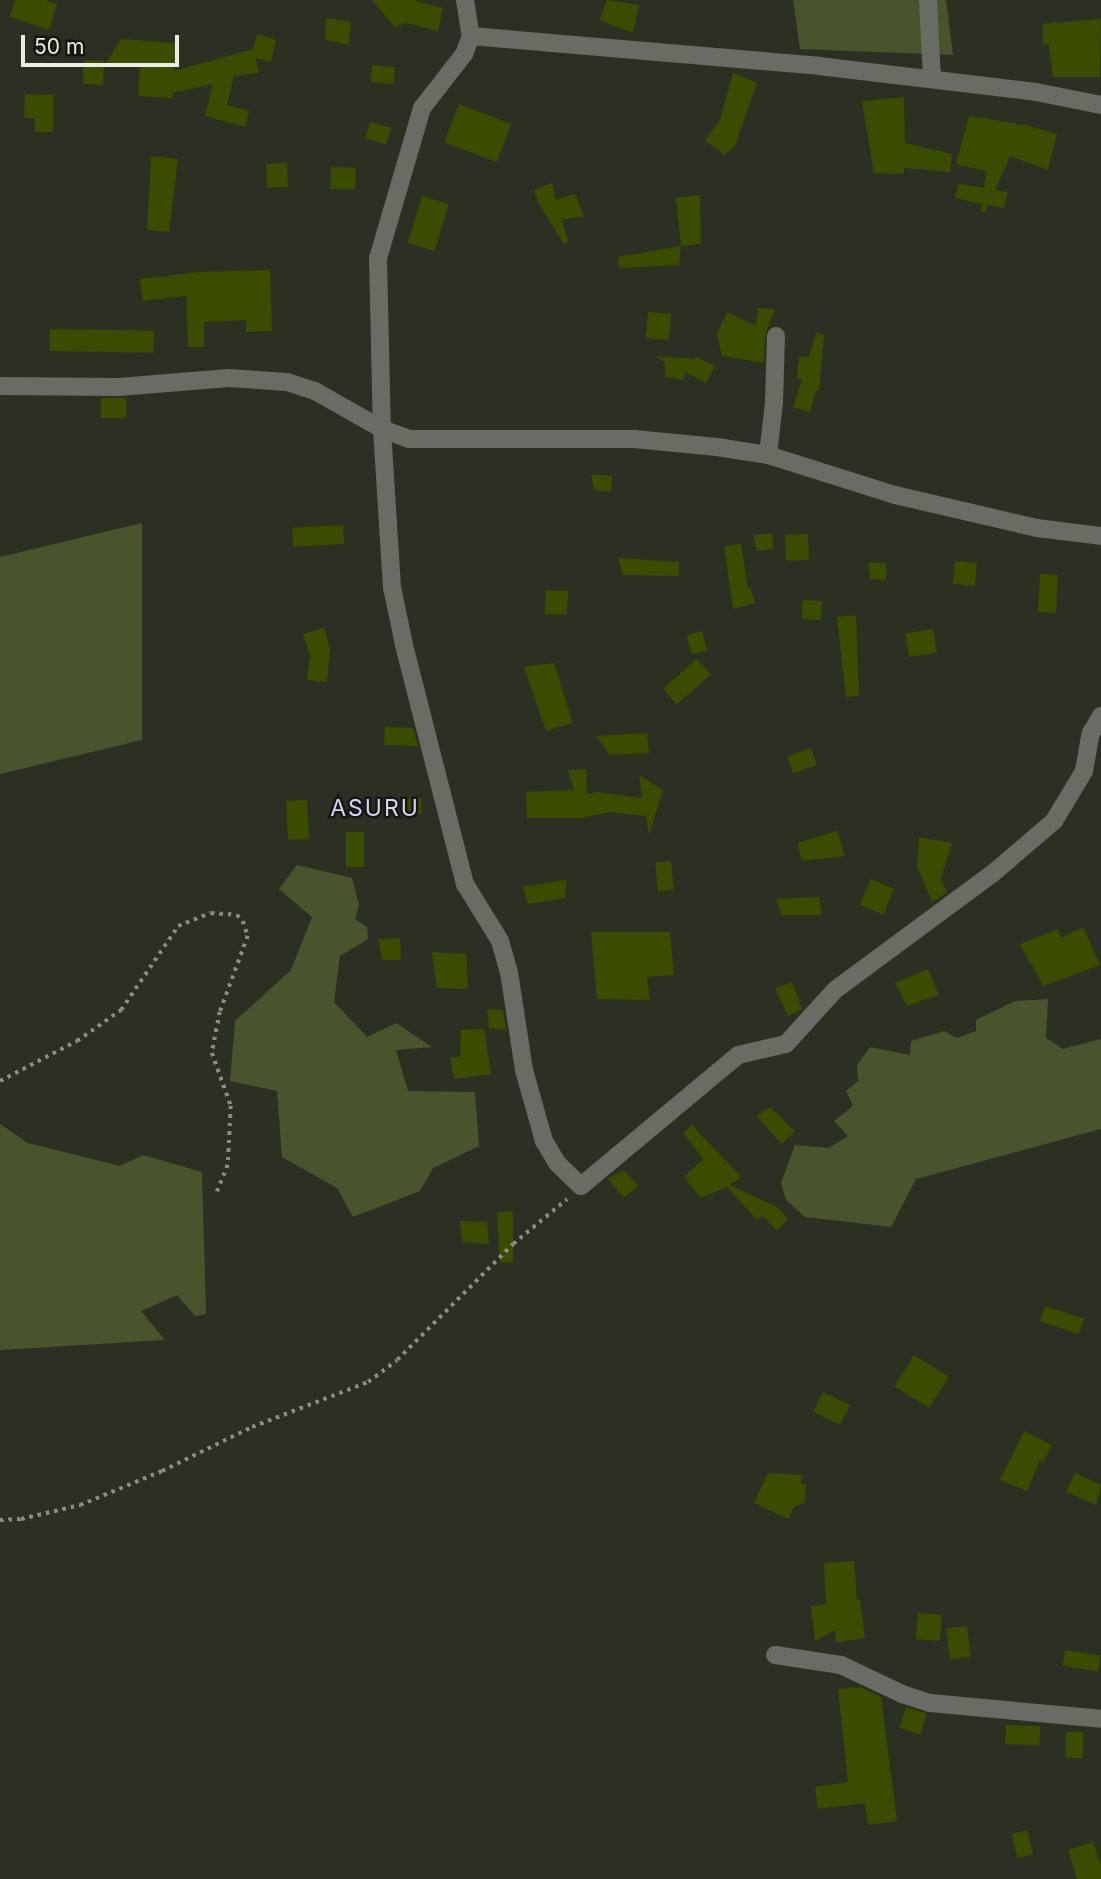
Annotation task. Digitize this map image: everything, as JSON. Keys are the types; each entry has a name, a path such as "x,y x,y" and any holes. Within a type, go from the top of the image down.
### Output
{"street":[{"path":"465,0 471,36 464,54 422,107 378,258 382,429 392,587 404,645 465,884 500,941 509,972 524,1070 544,1141 557,1163 581,1186 738,1055 786,1044 835,990 992,874 1054,821 1084,771 1091,733 1101,716"},
{"path":"929,0 932,79"},
{"path":"471,36 692,54 932,79 1036,92 1101,105"},
{"path":"768,455 774,401 776,336"},
{"path":"0,386 119,387 229,378 287,382 315,391 382,429 409,439 634,439 768,455 895,495 1037,528 1101,536"},
{"path":"775,1655 841,1665 902,1694 930,1703 1101,1720"}],"path":[{"path":"0,1081 77,1041 121,1010 178,926 211,913 236,915 243,921 248,936 220,1012 212,1053 231,1106 228,1165 217,1192"},
{"path":"0,1520 21,1519 80,1505 162,1471 252,1427 368,1382 397,1360 513,1244 548,1217 581,1186"}],"green space":[{"path":"793,0 946,0 953,55 800,49"},
{"path":"142,523 142,740 0,774 0,557"},
{"path":"297,865 352,878 359,905 355,919 367,927 368,939 340,956 334,1002 367,1037 396,1023 432,1047 396,1050 408,1091 475,1092 479,1146 433,1168 420,1191 353,1217 337,1188 282,1157 277,1091 230,1081 235,1021 291,970 312,917 279,889"},
{"path":"1048,999 1046,1038 1063,1049 1101,1039 1101,1129 916,1179 891,1227 805,1217 786,1200 781,1183 795,1145 829,1148 848,1136 834,1121 853,1106 846,1091 858,1081 857,1065 870,1047 910,1055 911,1041 944,1031 957,1038 976,1031 976,1020 1015,1001"},
{"path":"0,1124 28,1143 120,1166 143,1155 202,1172 206,1314 195,1316 177,1295 141,1311 165,1340 0,1350"}],"building":[{"path":"15,0 44,0 57,4 49,30 10,17"},
{"path":"372,0 412,0 443,8 438,31 406,23 395,27"},
{"path":"607,0 639,5 633,33 600,20"},
{"path":"326,18 351,22 349,45 325,40"},
{"path":"1101,19 1100,77 1053,77 1049,44 1043,45 1042,24"},
{"path":"257,34 276,40 271,62 256,58 259,73 234,76 227,105 249,111 245,127 205,116 213,84 173,93 172,98 138,96 140,65 106,63 121,39 176,43 174,71 253,49"},
{"path":"84,60 104,61 103,85 83,84"},
{"path":"372,65 395,67 393,84 371,82"},
{"path":"733,73 757,83 735,146 724,155 705,140 720,120"},
{"path":"25,94 54,95 53,132 35,132 35,118 24,118"},
{"path":"904,97 905,143 952,154 950,172 904,168 904,174 874,173 862,101"},
{"path":"459,104 511,124 497,162 444,142"},
{"path":"969,116 1025,125 1057,134 1048,170 1010,156 995,190 1008,192 1004,208 988,205 985,212 981,211 982,204 955,198 958,184 984,188 986,171 956,164"},
{"path":"370,122 391,128 386,144 365,138"},
{"path":"151,156 178,159 169,232 147,230"},
{"path":"287,163 288,187 267,188 266,164"},
{"path":"331,167 356,168 355,190 330,189"},
{"path":"552,183 556,200 575,194 584,216 562,220 568,242 564,244 539,204 534,190"},
{"path":"700,195 701,244 681,246 676,198"},
{"path":"422,196 449,204 434,251 408,243"},
{"path":"681,246 679,265 619,268 618,257"},
{"path":"270,270 272,331 246,332 246,320 204,322 204,347 188,347 186,296 143,301 140,279 199,272"},
{"path":"758,308 775,309 765,335 764,363 722,356 717,334 727,312 756,326"},
{"path":"648,312 671,314 669,340 646,338"},
{"path":"50,329 154,331 154,353 50,351"},
{"path":"816,333 824,335 819,391 816,390 810,412 793,407 802,379 797,378 799,356 809,357"},
{"path":"654,356 696,357 715,366 706,383 685,372 684,380 665,377 665,362"},
{"path":"101,398 126,398 126,418 101,418"},
{"path":"591,474 612,476 611,492 594,490"},
{"path":"343,525 344,544 293,547 292,528"},
{"path":"772,533 774,549 756,551 754,535"},
{"path":"808,534 809,560 786,561 785,535"},
{"path":"741,544 748,588 750,587 755,603 733,609 724,546"},
{"path":"618,558 679,562 679,576 623,575"},
{"path":"955,561 977,563 975,586 953,584"},
{"path":"868,562 886,563 886,581 870,579"},
{"path":"1040,574 1058,575 1056,613 1038,612"},
{"path":"546,590 568,591 567,615 545,614"},
{"path":"803,600 822,601 821,620 802,619"},
{"path":"856,615 859,696 846,697 837,617"},
{"path":"324,628 330,649 327,682 307,680 310,656 303,634"},
{"path":"933,629 937,653 909,657 905,633"},
{"path":"702,631 707,650 692,654 687,635"},
{"path":"697,659 711,675 677,704 663,689"},
{"path":"554,663 573,723 546,731 524,667"},
{"path":"385,727 413,728 418,746 384,745"},
{"path":"647,733 649,753 610,755 596,736"},
{"path":"811,748 817,765 793,773 787,756"},
{"path":"586,769 587,794 597,792 642,798 639,775 663,790 649,835 646,816 609,812 582,818 527,818 526,792 574,790 568,770"},
{"path":"421,798 422,814 404,815 403,799"},
{"path":"307,800 309,839 288,840 286,801"},
{"path":"837,831 845,856 802,861 797,843"},
{"path":"346,832 364,832 364,867 346,867"},
{"path":"919,837 952,843 941,879 947,893 932,902 917,867"},
{"path":"671,861 674,890 658,892 655,863"},
{"path":"871,879 894,889 883,915 860,905"},
{"path":"566,880 565,898 528,904 523,887"},
{"path":"819,897 822,915 782,915 776,899"},
{"path":"1083,927 1100,965 1043,986 1020,944 1058,929 1061,938"},
{"path":"591,932 670,932 674,975 647,977 650,1000 597,999"},
{"path":"400,938 401,960 382,960 378,939"},
{"path":"432,952 466,954 468,989 437,988"},
{"path":"928,969 939,995 907,1006 895,983"},
{"path":"792,982 802,1009 788,1016 775,988"},
{"path":"487,1009 503,1010 506,1030 489,1028"},
{"path":"484,1029 491,1074 454,1079 450,1057 460,1057 461,1030"},
{"path":"770,1107 795,1131 782,1144 756,1116"},
{"path":"692,1125 741,1177 730,1185 777,1207 788,1219 777,1231 763,1216 757,1220 727,1187 701,1198 684,1177 703,1159 683,1133"},
{"path":"624,1170 638,1186 624,1198 608,1179"},
{"path":"513,1211 513,1262 500,1263 497,1212"},
{"path":"460,1221 487,1222 489,1244 462,1242"},
{"path":"1045,1306 1084,1319 1079,1334 1040,1321"},
{"path":"914,1355 949,1377 929,1408 894,1386"},
{"path":"823,1392 850,1405 840,1425 813,1412"},
{"path":"1024,1431 1052,1445 1043,1462 1040,1460 1027,1491 1000,1480"},
{"path":"768,1473 802,1475 801,1484 806,1484 805,1503 795,1506 788,1519 754,1503"},
{"path":"1075,1473 1101,1485 1096,1505 1066,1492"},
{"path":"854,1561 857,1600 860,1600 865,1638 836,1642 835,1630 815,1641 811,1606 826,1604 824,1563"},
{"path":"918,1613 942,1615 940,1641 916,1639"},
{"path":"967,1626 971,1657 950,1659 946,1629"},
{"path":"1065,1650 1101,1656 1098,1671 1062,1666"},
{"path":"860,1687 881,1697 897,1821 868,1825 865,1803 818,1809 815,1787 848,1782 838,1689"},
{"path":"906,1707 927,1714 920,1735 899,1728"},
{"path":"1006,1725 1040,1726 1039,1745 1005,1744"},
{"path":"1066,1732 1083,1732 1083,1758 1066,1758"},
{"path":"1027,1830 1033,1854 1018,1858 1011,1834"},
{"path":"1093,1842 1101,1865 1101,1879 1077,1879 1068,1850"}],"district":[{"name":"ASURU","path":"375,808"}]}
